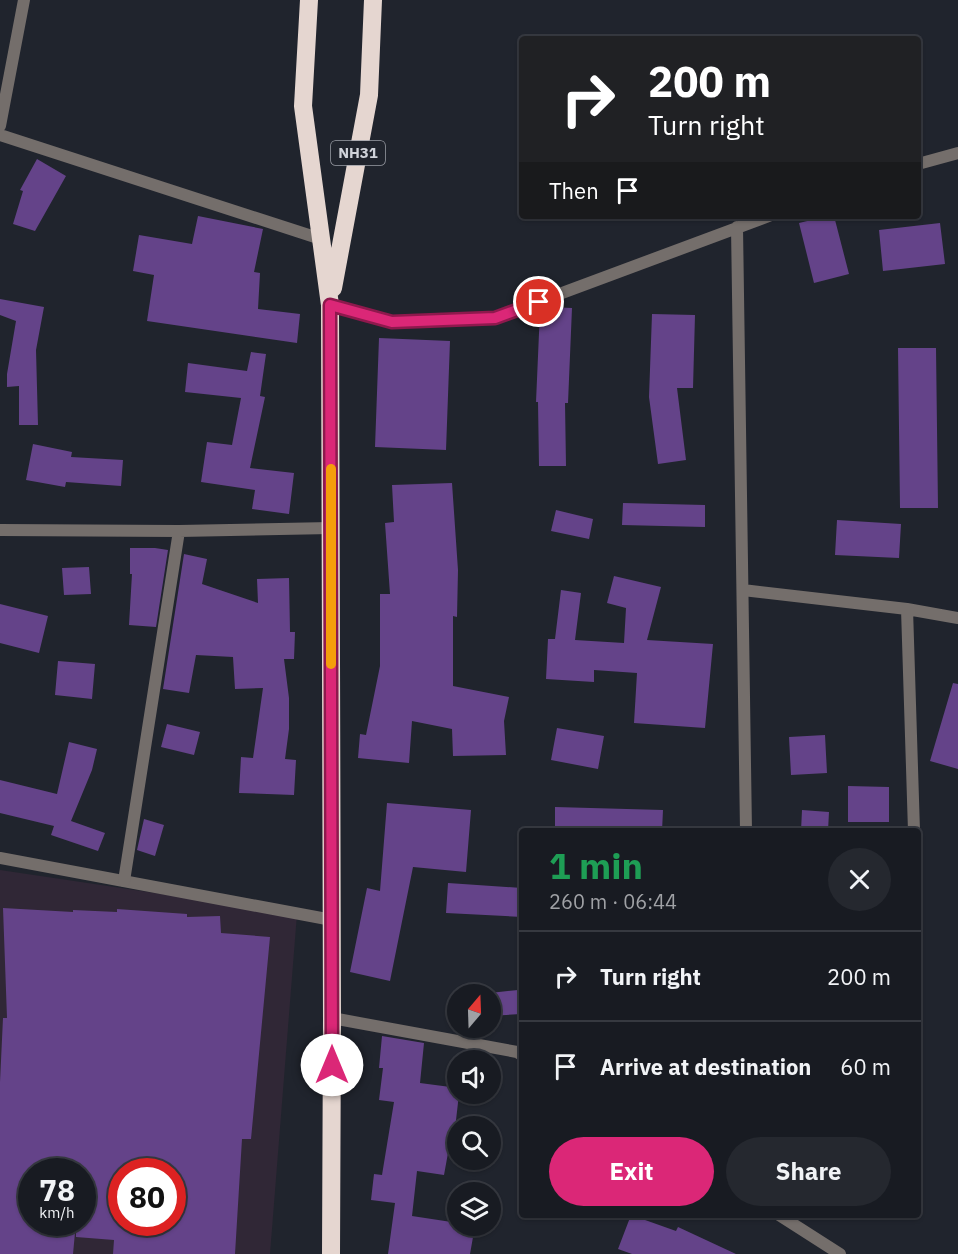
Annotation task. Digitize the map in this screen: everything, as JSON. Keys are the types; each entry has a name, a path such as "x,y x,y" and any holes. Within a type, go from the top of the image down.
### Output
{"highway":[{"name":"NH31","path":"309,0 303,106 330,305 331,1254"},
{"name":"NH31","path":"330,305 369,95 373,0"}],"street":[{"path":"0,126 24,0"},
{"path":"0,135 321,240"},
{"path":"921,163 958,153"},
{"path":"330,305 392,322 495,318 760,219"},
{"path":"737,227 746,828"},
{"path":"0,530 179,531 331,528"},
{"path":"123,881 179,531"},
{"path":"743,590 907,609 958,618"},
{"path":"907,609 914,828"},
{"path":"0,858 332,920"},
{"path":"332,1018 519,1053"},
{"path":"784,1218 840,1254"}],"shaded area":[{"path":"0,870 297,914 270,1254 0,1254"}],"building":[{"path":"37,159 66,176 35,231 13,224 23,191 20,190"},
{"path":"198,216 263,229 254,272 260,273 258,309 300,314 297,343 147,321 154,275 133,271 139,235 192,244"},
{"path":"816,219 835,219 849,274 814,283 799,223"},
{"path":"940,223 945,264 883,271 879,230"},
{"path":"0,299 44,307 36,350 38,425 19,425 19,386 7,387 16,321 0,315"},
{"path":"549,307 572,308 568,403 565,403 566,466 539,466 538,402 536,402 540,310"},
{"path":"652,314 695,315 693,388 677,388 686,460 658,464 649,397"},
{"path":"379,338 450,341 446,450 375,447"},
{"path":"898,348 936,348 938,508 900,508"},
{"path":"251,352 266,354 260,396 265,397 250,468 294,473 289,514 252,509 255,490 201,482 207,442 232,445 241,398 185,392 188,363 247,371"},
{"path":"33,444 72,452 71,457 123,460 121,486 66,482 65,487 26,480"},
{"path":"452,483 458,570 457,617 453,616 453,686 509,697 504,721 506,755 453,756 452,729 412,721 409,763 358,758 360,734 366,735 380,666 380,594 390,594 385,523 394,522 392,485"},
{"path":"623,503 705,505 705,527 622,525"},
{"path":"556,510 593,519 589,539 551,531"},
{"path":"837,520 901,524 899,558 835,555"},
{"path":"130,548 168,550 156,627 129,625 132,574 130,574"},
{"path":"184,554 207,559 202,584 258,603 257,579 289,578 290,632 295,632 294,659 284,659 289,698 289,729 285,759 296,760 294,795 239,793 241,757 253,758 263,688 235,689 233,657 196,655 189,693 163,689"},
{"path":"89,567 91,594 64,595 62,568"},
{"path":"614,576 661,587 647,640 713,644 705,728 634,723 637,673 594,670 594,682 546,679 548,639 555,639 561,590 581,593 575,640 624,643 626,608 607,603"},
{"path":"0,604 48,616 39,653 0,643"},
{"path":"58,661 95,664 92,699 55,695"},
{"path":"953,683 958,684 958,769 930,761"},
{"path":"167,724 200,732 194,755 161,747"},
{"path":"557,728 604,736 598,769 551,760"},
{"path":"825,735 827,773 791,775 789,737"},
{"path":"69,742 97,749 92,770 71,821 105,833 98,851 51,835 54,826 0,813 0,780 57,794"},
{"path":"848,786 889,787 889,822 848,822"},
{"path":"387,803 471,810 466,872 413,867 390,981 350,972 367,888 380,891"},
{"path":"555,807 663,810 662,828 555,828"},
{"path":"802,810 829,812 828,828 801,828"},
{"path":"144,819 164,825 155,856 137,850"},
{"path":"448,883 519,888 519,917 446,913"},
{"path":"3,908 73,912 73,910 117,912 117,909 187,914 187,917 220,916 221,933 270,937 251,1139 242,1139 235,1254 113,1254 114,1240 76,1237 96,1236 96,1158 18,1158 18,1236 75,1236 73,1254 0,1254 0,1082 3,1018 7,1018"},
{"path":"518,990 519,1014 501,1015 501,992"},
{"path":"382,1036 424,1043 420,1083 447,1087 447,1104 458,1104 456,1116 447,1116 447,1158 444,1175 417,1171 412,1216 447,1221 447,1236 473,1236 470,1254 388,1254 395,1203 371,1200 374,1174 382,1175 394,1102 379,1100 383,1068 379,1068"},
{"path":"630,1218 639,1218 676,1231 678,1227 736,1254 632,1254 618,1249"}],"slow traffic":[{"path":"331,469 331,664"}],"route":[{"path":"332,1065 330,305 392,322 495,318 539,302"}]}
